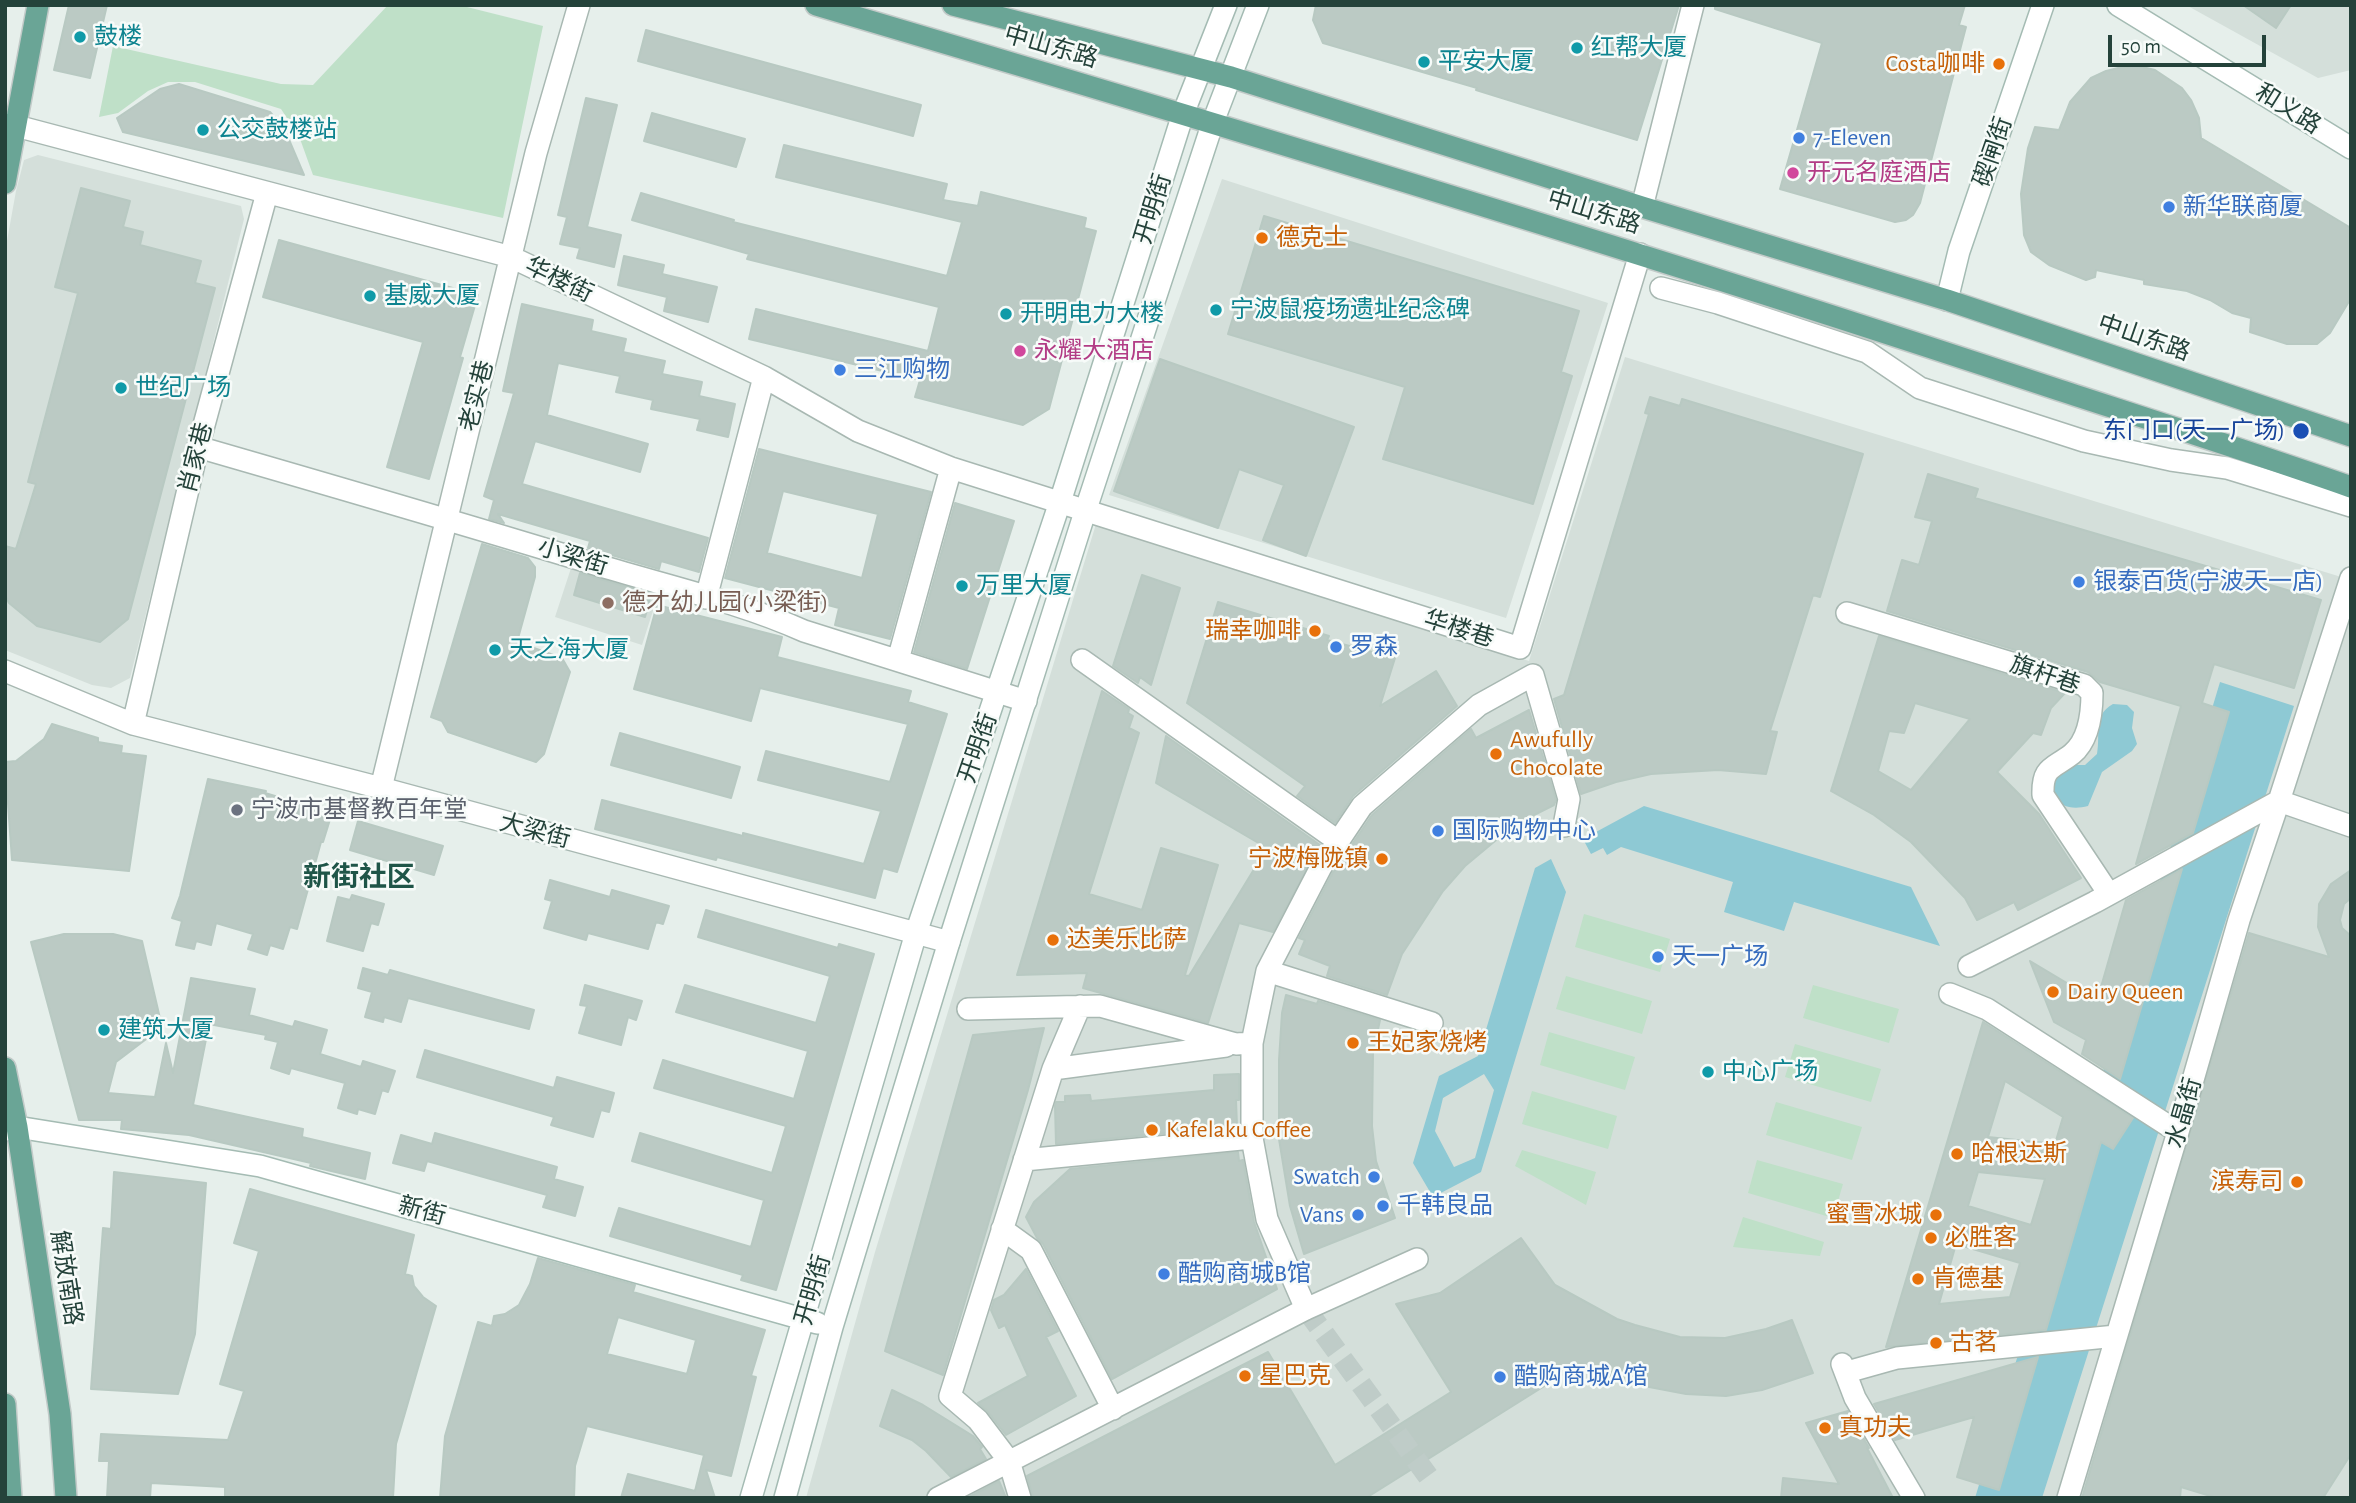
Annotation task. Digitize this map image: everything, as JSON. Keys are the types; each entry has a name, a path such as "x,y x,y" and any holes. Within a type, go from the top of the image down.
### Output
{"main road":[{"path":"5,183 10,125 38,5"},
{"name":"中山东路","path":"816,5 1213,122 1640,254 2217,440 2351,488"},
{"name":"中山东路","path":"953,5 1004,11 1231,77 1947,300 2351,436"},
{"name":"解放南路","path":"5,1068 11,1129 60,1415 66,1498"},
{"path":"5,1404 11,1498"}],"street":[{"name":"老实巷","path":"381,788 536,153 579,5"},
{"name":"开明街","path":"751,1498 916,933 1060,502 1183,114 1226,5"},
{"name":"开明街","path":"785,1498 832,1326 949,942 1213,122 1258,5"},
{"path":"1642,207 1693,5"},
{"name":"碶闸街","path":"1947,300 1959,251 2043,5"},
{"name":"和义路","path":"2118,5 2351,148"},
{"name":"华楼街","path":"10,125 511,257 764,377 858,431 951,468 1086,512"},
{"name":"肖家巷","path":"133,724 198,447 267,193"},
{"name":"华楼巷","path":"1086,512 1520,648 1640,254"},
{"path":"1661,288 1718,303 1867,352 1920,387 2084,441 2171,460 2227,468 2351,506"},
{"path":"706,598 764,377"},
{"name":"小梁街","path":"198,447 706,598 1026,701"},
{"path":"898,660 951,468"},
{"name":"水晶街","path":"2068,1498 2106,1337 2171,1128 2351,578"},
{"name":"旗杆巷","path":"1847,613 2084,685 2092,693 2092,708 2085,736 2074,753 2051,766 2043,780 2043,795 2109,894"},
{"path":"1082,660 1338,841"},
{"name":"大梁街","path":"5,671 133,724 381,788 949,942"},
{"path":"1306,1309 1267,1219 1252,1138 1244,1044 1268,971 1301,902 1362,806 1479,705 1533,675 1569,799 1564,826"},
{"path":"1969,966 2109,894 2279,801 2351,826"},
{"path":"1268,971 1432,1023"},
{"path":"1950,994 1987,1009 2171,1128"},
{"path":"1020,1498 1009,1461 978,1420 950,1395 1052,1069 1080,1006"},
{"path":"968,1009 1100,1006 1244,1044"},
{"path":"1052,1069 1244,1044"},
{"name":"新街","path":"11,1129 260,1166 832,1326"},
{"path":"1024,1160 1252,1138"},
{"path":"1002,1229 1031,1250 1113,1409"},
{"path":"938,1498 1306,1309 1417,1259"},
{"path":"1914,1498 1855,1398 1845,1368 1897,1358 2106,1337"}],"shaded area":[{"path":"2186,5 2351,5 2351,70 2318,78"},
{"path":"38,155 241,206 244,219 130,678 111,688 92,685 5,650 5,252 24,160"},
{"path":"1222,179 1608,303 1506,618 1109,495"},
{"name":"天一广场","path":"1625,357 2351,580 2351,1493 2348,1498 806,1498 875,1252 1096,524 1529,661"},
{"name":"德才幼儿园(小梁街)","path":"573,562 660,589 642,645 555,617"}],"green space":[{"path":"388,5 459,5 543,26 503,218 313,175 299,136 281,109 195,82 168,82 148,91 118,113 99,117 113,46 281,84 313,85"},
{"path":"1584,914 1670,939 1660,972 1575,947"},
{"path":"1566,976 1652,1001 1642,1034 1556,1009"},
{"path":"1813,985 1899,1009 1889,1043 1803,1018"},
{"path":"1549,1032 1635,1057 1625,1090 1540,1065"},
{"path":"1795,1044 1881,1069 1871,1102 1785,1077"},
{"path":"1532,1091 1617,1116 1608,1149 1522,1124"},
{"path":"1776,1102 1862,1127 1852,1160 1766,1135"},
{"path":"1522,1150 1596,1172 1586,1205 1515,1166"},
{"path":"1757,1160 1843,1184 1833,1218 1748,1193"},
{"path":"1743,1217 1824,1242 1820,1256 1733,1247"}],"water":[{"path":"2220,682 2294,706 2042,1498 1975,1498"},
{"path":"2113,704 2127,705 2134,712 2132,728 2137,744 2132,751 2102,772 2088,806 2078,808 2063,805 2058,801 2053,789 2058,772 2074,765 2085,765 2097,754 2100,720 2106,709"},
{"path":"1644,806 1911,887 1940,946 1794,902 1784,931 1724,912 1733,882 1621,847 1607,855 1603,848 1591,854 1583,839"},
{"path":"1551,859 1566,892 1481,1172 1433,1197 1413,1163 1439,1076 1478,1056 1535,868","holes":["1484,1074 1494,1090 1475,1158 1454,1167 1435,1131 1443,1098"]}],"building":[{"name":"鼓楼","path":"69,5 107,5 90,78 54,70"},
{"name":"红帮大厦","path":"1316,5 1679,5 1637,140 1476,90 1477,88 1323,43 1313,20"},
{"path":"1715,5 1965,5 1959,25 1966,27 1920,203 1913,215 1906,220 1895,222 1780,189 1822,43 1715,9"},
{"path":"2243,5 2291,5 2276,28"},
{"path":"646,30 921,105 913,136 638,61"},
{"name":"新华联商厦","path":"2138,66 2155,70 2182,88 2199,118 2201,138 2351,228 2351,298 2330,333 2317,344 2287,344 2250,332 2251,318 2232,313 2187,291 2144,284 2144,280 2096,270 2095,277 2086,280 2049,265 2031,252 2024,235 2021,194 2028,148 2035,127 2059,130 2070,102 2091,78 2106,71"},
{"name":"公交鼓楼站","path":"179,84 270,112 284,128 304,175 123,132 117,118 160,89"},
{"path":"586,98 617,105 587,227 621,235 614,267 577,258 580,248 560,244 567,217 558,215"},
{"path":"652,113 745,139 736,167 644,141"},
{"path":"784,145 947,184 943,200 978,206 981,192 1086,218 1084,228 1096,231 1049,409 1023,425 915,397 920,380 749,339 756,309 928,351 939,307 747,259 749,254 632,220 641,193 734,220 733,222 947,276 962,222 776,177"},
{"name":"世纪广场","path":"81,188 130,201 123,227 143,232 140,245 201,261 195,283 215,288 128,619 100,642 37,626 9,603 5,595 5,546 16,549 36,484 28,482 78,293 55,287"},
{"path":"1264,216 1579,311 1561,372 1572,376 1533,504 1383,459 1405,387 1228,334"},
{"name":"基威大厦","path":"279,240 478,295 429,479 387,467 423,342 263,297"},
{"path":"624,256 664,265 662,274 717,287 708,322 664,311 667,297 618,285"},
{"path":"522,304 593,320 591,331 626,339 623,352 665,361 662,374 702,382 699,396 735,404 728,437 697,430 700,419 651,409 653,400 616,392 620,376 558,363 547,415 648,444 640,472 535,441 522,484 708,538 699,572 661,561 659,569 588,548 590,541 498,514 504,523 489,519 494,500 484,496 514,393 503,391"},
{"path":"1160,359 1354,427 1306,556 1263,540 1284,485 1239,469 1218,528 1114,491"},
{"path":"1650,397 1680,406 1682,399 1863,454 1820,597 1813,595 1770,731 1777,732 1766,774 1718,770 1651,774 1581,794 1554,699 1564,695 1649,414 1645,413"},
{"path":"759,449 931,492 890,639 835,625 839,608 725,578","holes":["783,491 878,514 862,578 767,553"]},
{"name":"银泰百货(宁波天一店)","path":"1928,474 1978,489 1975,498 2321,600 2294,688 2214,664 2202,703 2229,712 2193,833 2136,864 2181,706 2100,682 2088,672 1887,611 1902,560 1919,565 1932,521 1915,517"},
{"name":"万里大厦","path":"955,503 1014,521 967,669 914,652"},
{"name":"天之海大厦","path":"482,544 528,558 535,567 535,577 517,642 562,658 570,672 544,754 536,762 448,732 442,721 431,717"},
{"path":"580,573 651,594 645,617 574,595"},
{"path":"1142,575 1180,588 1151,685 1140,677 1138,683 1113,666"},
{"path":"1218,602 1329,636 1327,640 1395,658 1380,706 1436,671 1457,706 1353,796 1335,823 1297,796 1305,786 1187,703"},
{"path":"657,605 782,637 777,657 911,691 908,702 947,714 897,872 883,868 875,898 595,829 602,800 864,864 881,811 758,780 766,751 890,782 908,724 760,688 751,721 634,689"},
{"path":"1879,636 2065,693 2051,708 2041,735 2033,733 1997,772 2039,814 2081,878 2018,910 2014,902 1977,920 1965,898 1911,842 1874,815 1831,791","holes":["1915,703 1970,719 1911,790 1878,771 1889,731 1904,733"]},
{"path":"1102,691 1129,709 1128,713 1133,716 1129,728 1139,733 1089,894 1142,910 1161,848 1218,865 1185,975 1189,976 1267,848 1156,783 1166,736 1320,845 1273,932 1239,923 1208,1023 1083,988 1087,973 1017,975"},
{"path":"1529,710 1556,800 1554,805 1520,822 1495,841 1465,866 1443,891 1402,954 1387,995 1327,976 1330,966 1299,954 1305,940 1299,938 1332,874 1372,815 1471,729 1476,738"},
{"path":"52,724 98,738 98,742 122,746 121,753 146,756 129,871 12,860 5,762 16,761 44,739"},
{"path":"620,733 740,767 731,798 611,765"},
{"path":"208,779 266,791 265,793 332,813 321,842 297,929 290,927 283,949 270,945 267,955 248,949 253,934 216,923 211,945 196,941 194,949 176,945 182,921 172,918 180,896"},
{"path":"358,821 443,846 434,875 350,850"},
{"path":"2182,869 2120,1079 2082,1054 2086,1040 2054,1022 2030,961 2097,1001 2126,900"},
{"path":"2351,870 2351,898 2344,904 2340,920 2342,928 2351,936 2351,1454 2323,1498 2217,1498 2181,1487 2180,1498 2082,1498 2249,933 2329,957 2318,927 2319,904 2331,884"},
{"path":"550,880 610,897 612,890 669,906 663,924 656,922 648,949 588,933 586,940 544,928 552,901 545,899"},
{"path":"352,895 384,904 378,925 371,923 363,951 327,941 338,897 350,900"},
{"path":"706,910 838,948 839,944 874,954 776,1290 741,1280 743,1275 610,1236 619,1208 751,1247 764,1200 632,1161 640,1133 772,1173 786,1126 654,1088 663,1060 794,1099 808,1051 676,1012 685,985 816,1023 830,976 698,937"},
{"path":"64,934 113,934 142,941 162,1027 116,1062 108,1093 155,1097 166,1043 173,1073 191,978 255,989 249,1015 293,1027 295,1021 327,1030 320,1054 361,1067 363,1061 395,1071 388,1092 382,1090 375,1114 358,1109 357,1114 338,1108 345,1083 291,1068 289,1074 271,1068 278,1042 265,1039 266,1035 209,1024 193,1105 303,1129 302,1137 370,1153 365,1179 310,1166 311,1163 189,1135 121,1129 122,1120 79,1120 31,942"},
{"path":"363,968 388,975 390,970 534,1010 529,1029 408,998 401,1022 384,1017 383,1022 365,1017 372,992 358,988"},
{"path":"585,985 642,1001 636,1020 628,1017 621,1045 579,1033 587,1006 580,1005"},
{"path":"1286,995 1317,1004 1318,1001 1380,1020 1373,1053 1372,1126 1376,1161 1395,1218 1304,1254 1290,1206 1279,1139 1279,1060"},
{"path":"1983,1022 2133,1118 2113,1149 2101,1142 2046,1330 1886,1347","holes":["2005,1081 2063,1117 2055,1144 1988,1137","1978,1172 2045,1179 2031,1225 1968,1206","1956,1244 2020,1263 2010,1297 1939,1304"]},
{"path":"1044,1028 943,1375 885,1351 973,1035"},
{"path":"425,1050 554,1088 557,1077 614,1093 609,1112 601,1110 593,1137 551,1125 554,1117 417,1077"},
{"path":"1239,1074 1237,1126 1056,1144 1055,1106 1056,1102 1065,1102 1065,1096 1090,1095 1091,1101 1214,1090 1214,1075"},
{"path":"435,1133 557,1167 554,1179 583,1187 575,1216 543,1207 547,1195 427,1161 424,1171 393,1163 401,1135 432,1144"},
{"name":"酷购商城B馆","path":"1238,1152 1239,1161 1243,1160 1254,1222 1277,1289 1112,1379 1043,1244 1026,1217 1034,1202 1070,1169"},
{"path":"114,1172 206,1183 195,1334 178,1394 91,1389 103,1228 111,1229"},
{"path":"250,1189 414,1235 405,1274 412,1276 414,1286 436,1306 396,1444 393,1498 225,1498 225,1487 151,1483 150,1498 107,1498 109,1461 99,1461 101,1434 228,1440 244,1391 220,1384 259,1251 234,1243"},
{"name":"酷购商城A馆","path":"1521,1238 1555,1285 1617,1319 1635,1325 1680,1337 1725,1338 1792,1320 1813,1373 1762,1390 1726,1396 1686,1394 1623,1382 1581,1363 1366,1498 1033,1498 1027,1476 1268,1352 1335,1465 1451,1392 1396,1304 1440,1293"},
{"path":"538,1258 635,1285 633,1292 765,1330 751,1376 756,1377 731,1476 706,1470 715,1498 621,1498 628,1474 695,1491 704,1455 587,1426 575,1466 574,1498 440,1498 445,1436 478,1322 492,1326 494,1316 505,1314 519,1305 530,1284","holes":["618,1317 696,1340 687,1374 607,1354"]},
{"path":"1026,1269 1058,1331 1046,1337 1076,1396 1006,1435 978,1403 1028,1376 1005,1325 999,1328 991,1310 994,1300 1004,1295"},
{"path":"2038,1357 1999,1490 1957,1477 1974,1417 1895,1440 1874,1404"},
{"path":"892,1390 923,1405 973,1436 982,1447 980,1449 986,1459 951,1477 912,1440 880,1426"},
{"path":"1848,1411 1893,1498 1781,1498 1783,1478 1839,1484 1806,1423"},
{"path":"999,1481 1006,1498 967,1498"}],"tunnel":[{"path":"1306,1309 1433,1483"}],"place":[{"name":"鼓楼","path":"80,37"},
{"name":"红帮大厦","path":"1577,48"},
{"name":"平安大厦","path":"1424,62"},
{"name":"Costa咖啡","path":"1999,64"},
{"name":"公交鼓楼站","path":"203,130"},
{"name":"7-Eleven","path":"1799,138"},
{"name":"开元名庭酒店","path":"1793,173"},
{"name":"新华联商厦","path":"2169,207"},
{"name":"德克士","path":"1262,238"},
{"name":"基威大厦","path":"370,296"},
{"name":"宁波鼠疫场遗址纪念碑","path":"1216,310"},
{"name":"开明电力大楼","path":"1006,314"},
{"name":"永耀大酒店","path":"1020,351"},
{"name":"三江购物","path":"840,370"},
{"name":"世纪广场","path":"121,388"},
{"name":"东门口(天一广场)","path":"2301,431"},
{"name":"银泰百货(宁波天一店)","path":"2079,582"},
{"name":"万里大厦","path":"962,586"},
{"name":"德才幼儿园(小梁街)","path":"608,603"},
{"name":"瑞幸咖啡","path":"1315,631"},
{"name":"罗森","path":"1336,647"},
{"name":"天之海大厦","path":"495,650"},
{"name":"Awufully Chocolate","path":"1496,754"},
{"name":"宁波市基督教百年堂","path":"237,810"},
{"name":"国际购物中心","path":"1438,831"},
{"name":"宁波梅陇镇","path":"1382,859"},
{"name":"达美乐比萨","path":"1053,940"},
{"name":"天一广场","path":"1658,957"},
{"name":"Dairy Queen","path":"2053,992"},
{"name":"建筑大厦","path":"104,1030"},
{"name":"王妃家烧烤","path":"1353,1043"},
{"name":"中心广场","path":"1708,1072"},
{"name":"Kafelaku Coffee","path":"1152,1130"},
{"name":"哈根达斯","path":"1957,1154"},
{"name":"Swatch","path":"1374,1177"},
{"name":"滨寿司","path":"2297,1182"},
{"name":"千韩良品","path":"1383,1206"},
{"name":"Vans","path":"1358,1215"},
{"name":"蜜雪冰城","path":"1936,1215"},
{"name":"必胜客","path":"1931,1238"},
{"name":"酷购商城B馆","path":"1164,1274"},
{"name":"肯德基","path":"1918,1279"},
{"name":"古茗","path":"1936,1343"},
{"name":"星巴克","path":"1245,1376"},
{"name":"酷购商城A馆","path":"1500,1377"},
{"name":"真功夫","path":"1825,1428"}],"district":[{"name":"新街社区","path":"359,878"}]}
